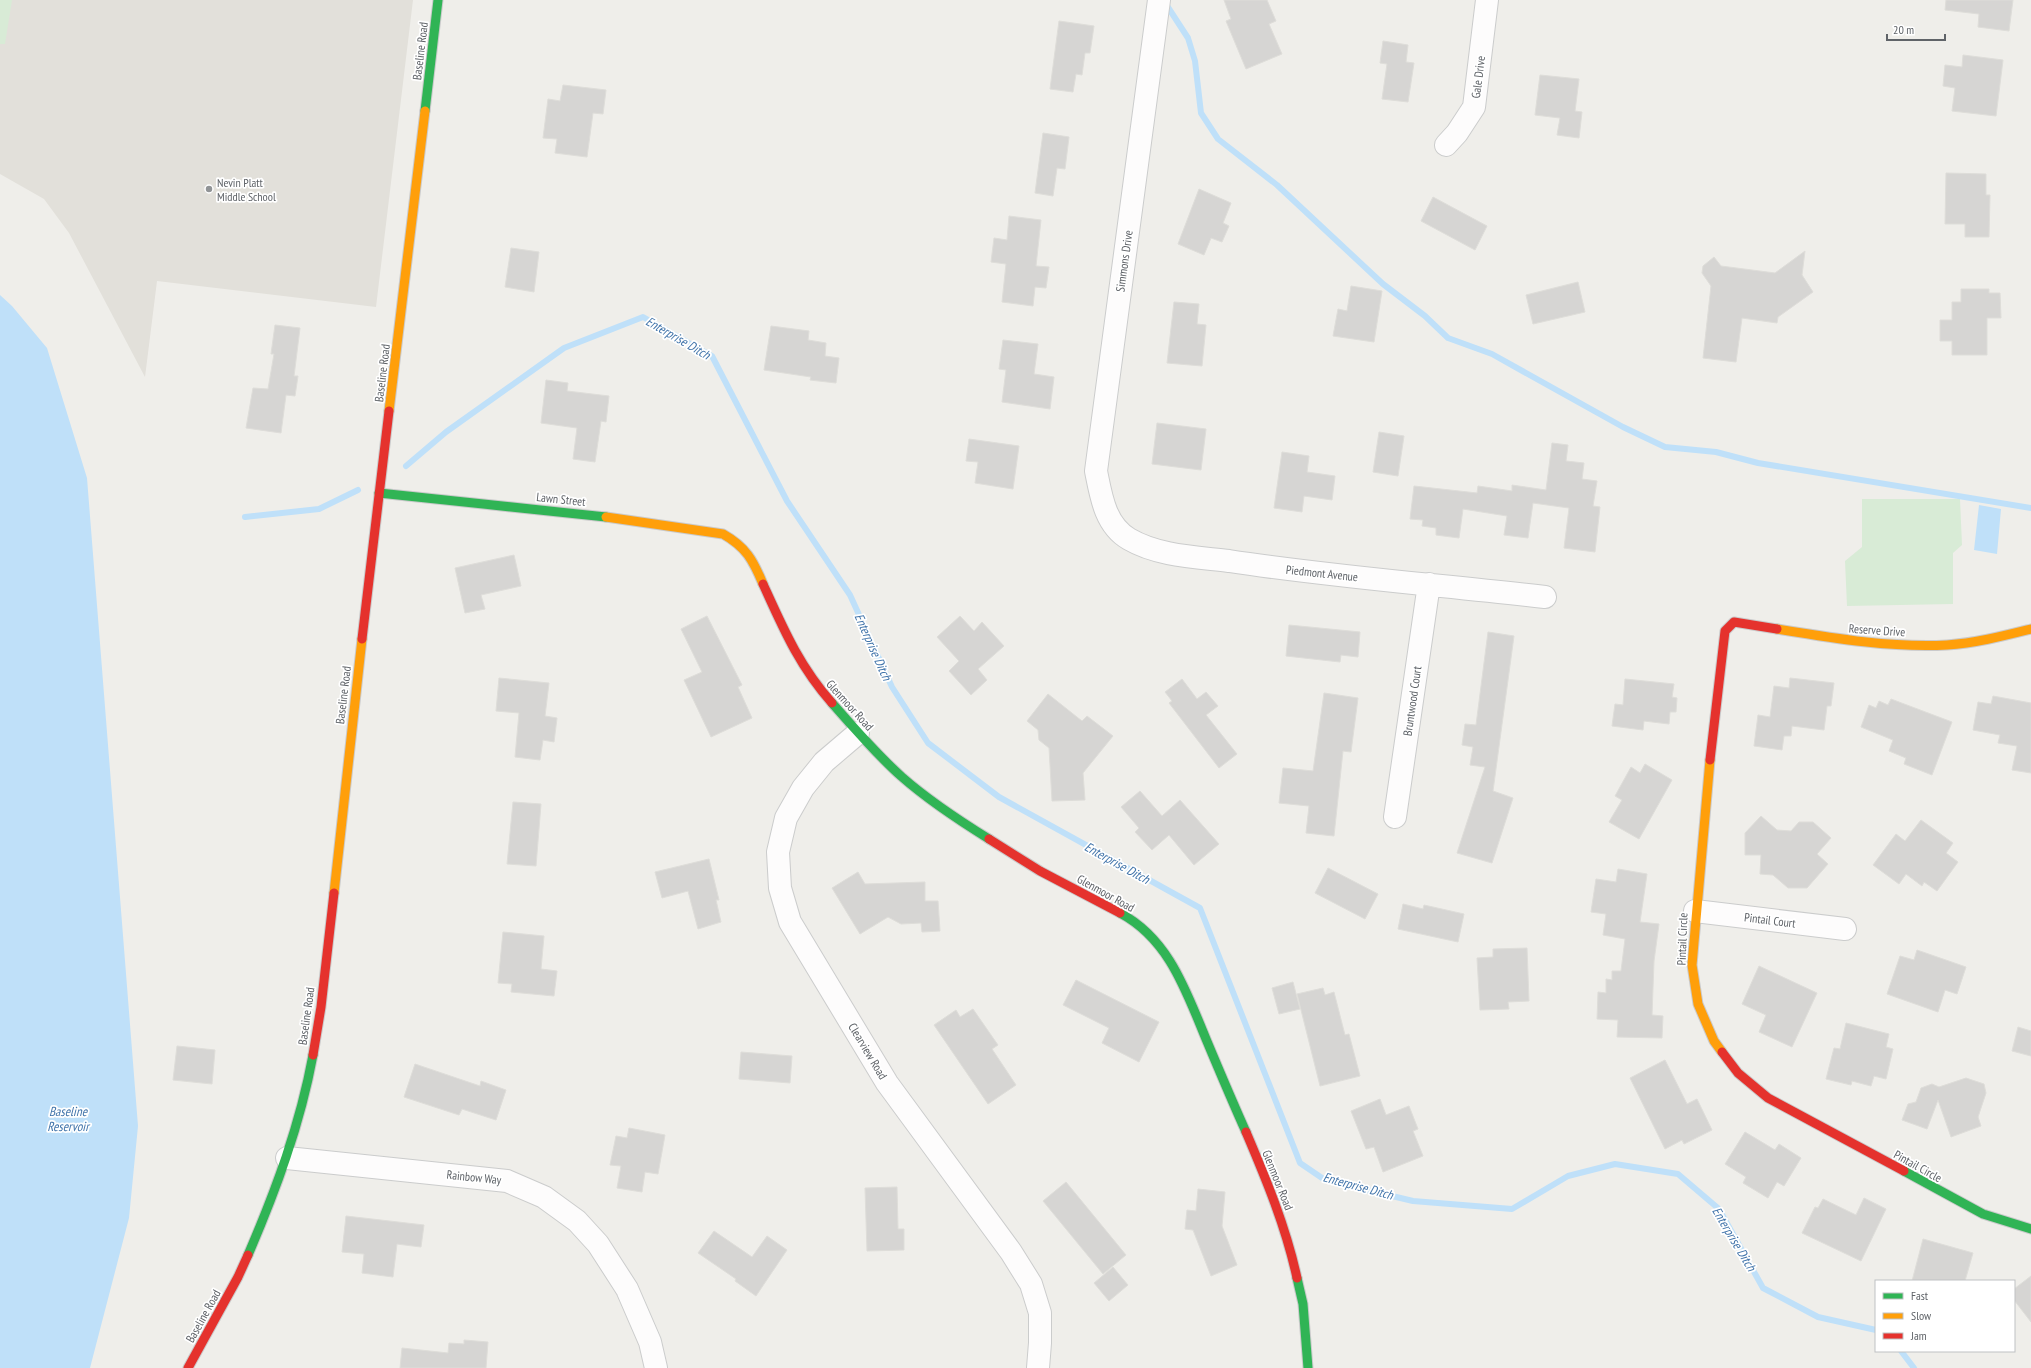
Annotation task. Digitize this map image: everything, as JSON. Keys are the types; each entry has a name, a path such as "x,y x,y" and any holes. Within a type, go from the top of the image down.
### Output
{"street":[{"name":"Baseline Road","path":"188,1368 238,1277 267,1212 287,1158 310,1070 320,1007 379,493 438,0"},
{"name":"Simmons Drive","path":"1110,520 1103,505 1096,471 1159,0"},
{"name":"Gale Drive","path":"1446,145 1457,133 1474,107 1487,0"},
{"name":"Lawn Street","path":"379,493 591,515 723,534 738,542"},
{"name":"Piedmont Avenue","path":"1110,520 1128,539 1150,550 1257,566 1545,596"},
{"name":"Glenmoor Road","path":"738,542 752,559 788,639 813,682 858,734 902,777 969,827 1040,871 1129,918 1156,942 1177,971 1270,1189 1291,1248 1303,1304 1308,1368"},
{"name":"Bruntwood Court","path":"1395,817 1429,584"},
{"name":"Reserve Drive","path":"1725,631 1734,622 1861,642 1933,645 1998,638 2031,629"},
{"name":"Pintail Circle","path":"1725,631 1695,911 1692,965 1698,1004 1714,1041 1738,1073 1768,1098 1943,1194 1984,1214 2031,1229"},
{"name":"Clearview Road","path":"858,734 824,762 802,788 786,818 778,852 780,888 790,922 887,1083 1006,1246 1031,1284 1040,1313 1038,1368"},
{"name":"Pintail Court","path":"1695,911 1845,929"},
{"name":"Rainbow Way","path":"287,1158 507,1181 544,1197 577,1222 598,1244 627,1289 650,1342 656,1368"}],"shaded area":[{"name":"Nevin Platt Middle School","path":"0,0 413,0 376,307 157,281 145,377 69,233 44,199 0,174"}],"green space":[{"path":"0,0 12,0 5,44 0,44"},
{"path":"1862,499 1960,499 1962,545 1953,553 1953,604 1847,606 1845,561 1862,547"}],"water":[{"name":"Baseline Reservoir","path":"0,295 12,306 47,348 87,478 138,1126 129,1218 90,1368 0,1368"},
{"path":"1979,505 2001,509 1997,554 1974,550"}],"building":[{"path":"1224,0 1267,0 1276,21 1269,24 1282,54 1246,69 1226,21 1231,19"},
{"path":"1946,0 2013,0 2009,31 1978,27 1979,14 1945,10"},
{"path":"1059,21 1094,26 1090,53 1085,53 1082,75 1076,74 1073,92 1050,89"},
{"path":"1383,41 1408,45 1406,62 1414,63 1408,102 1382,99 1387,64 1380,63"},
{"path":"1963,55 2003,60 1996,116 1952,111 1955,88 1943,86 1945,65 1962,67"},
{"path":"1540,75 1579,79 1575,111 1582,112 1579,138 1557,135 1560,118 1535,115"},
{"path":"563,85 606,90 603,114 593,113 587,157 555,153 557,139 543,138 548,99 560,101"},
{"path":"1043,133 1069,137 1065,169 1057,168 1053,196 1035,193"},
{"path":"1946,173 1986,174 1986,195 1990,195 1989,237 1965,237 1965,224 1945,224"},
{"path":"1199,189 1231,203 1223,223 1229,226 1222,242 1211,238 1204,255 1178,244"},
{"path":"1433,197 1487,226 1475,250 1421,221"},
{"path":"1009,216 1041,220 1036,266 1049,267 1046,288 1035,287 1033,306 1002,302 1006,264 991,262 994,238 1007,240"},
{"path":"511,248 539,252 534,292 505,287"},
{"path":"1805,251 1802,275 1813,292 1778,317 1777,323 1742,318 1736,362 1703,358 1711,286 1702,273 1703,266 1714,257 1721,266 1775,273"},
{"path":"1578,282 1585,312 1533,324 1526,295"},
{"path":"1351,286 1382,291 1374,342 1333,336 1338,309 1347,311"},
{"path":"1961,289 1989,289 1989,293 2000,293 2001,318 1987,318 1987,355 1952,355 1952,341 1940,341 1940,320 1952,320 1952,302 1961,302"},
{"path":"1174,302 1199,304 1197,324 1206,325 1202,366 1167,363"},
{"path":"275,325 300,328 294,376 298,376 295,396 286,395 281,433 246,428 253,388 268,389 274,354 271,354"},
{"path":"771,326 809,331 808,340 826,343 825,356 839,358 836,383 810,380 811,377 764,370"},
{"path":"1003,340 1038,344 1034,374 1054,377 1050,409 1002,402 1006,370 999,369"},
{"path":"546,380 568,383 567,391 609,396 606,422 601,421 595,462 573,459 577,428 541,423"},
{"path":"1157,423 1206,429 1201,470 1152,464"},
{"path":"1379,432 1404,436 1398,476 1373,472"},
{"path":"969,439 1019,446 1013,489 975,483 978,462 966,461"},
{"path":"1552,443 1568,445 1566,461 1584,463 1582,479 1597,481 1593,506 1600,507 1595,552 1564,548 1569,508 1533,503 1528,538 1504,535 1507,516 1463,509 1459,538 1436,535 1436,528 1422,526 1423,520 1410,519 1414,486 1477,493 1478,486 1512,491 1512,485 1546,490"},
{"path":"1282,452 1309,456 1307,472 1335,476 1332,500 1304,496 1302,512 1274,508"},
{"path":"514,555 521,586 481,595 485,609 465,613 455,568"},
{"path":"707,616 742,685 738,687 752,718 711,737 684,680 702,672 681,629"},
{"path":"960,616 974,631 982,622 1004,646 978,669 987,680 971,695 949,671 959,661 937,637"},
{"path":"1289,625 1360,632 1358,657 1341,655 1340,662 1286,656"},
{"path":"1488,632 1514,636 1493,791 1513,798 1492,863 1457,853 1485,767 1470,765 1473,747 1462,745 1465,724 1476,725"},
{"path":"499,678 549,683 545,716 557,718 554,742 543,740 540,760 515,757 519,713 496,711"},
{"path":"1790,678 1834,683 1831,706 1827,706 1824,730 1792,726 1791,736 1784,736 1782,750 1754,746 1758,715 1770,717 1774,686 1789,688"},
{"path":"1182,679 1197,699 1206,692 1218,706 1206,715 1237,754 1219,768 1169,703 1172,701 1165,692"},
{"path":"1625,679 1674,684 1672,697 1677,698 1676,712 1670,712 1669,724 1644,721 1643,730 1612,726 1615,704 1623,705"},
{"path":"1324,693 1358,698 1351,752 1343,751 1334,836 1306,833 1309,806 1279,803 1283,768 1313,771"},
{"path":"1048,694 1082,721 1087,716 1113,736 1083,773 1085,800 1052,801 1049,748 1039,740 1038,730 1027,721"},
{"path":"1993,696 2031,703 2031,773 2012,770 2017,746 1998,743 2000,735 1973,730 1978,702 1991,704"},
{"path":"1891,699 1952,722 1932,775 1904,764 1906,758 1889,751 1893,740 1861,727 1869,705 1876,708 1879,701 1888,705"},
{"path":"1645,764 1672,780 1639,839 1609,822 1622,800 1615,796 1631,767 1640,773"},
{"path":"1140,791 1162,816 1180,800 1219,844 1194,865 1169,835 1152,850 1135,832 1139,828 1121,807"},
{"path":"513,802 541,804 536,866 507,864"},
{"path":"1761,816 1777,830 1791,831 1799,822 1813,822 1831,838 1817,854 1828,864 1807,888 1788,888 1773,875 1760,874 1761,855 1745,855 1745,833"},
{"path":"1921,820 1953,843 1946,853 1958,862 1937,891 1924,882 1922,886 1906,874 1899,884 1873,865 1896,834 1905,841"},
{"path":"709,859 719,900 716,900 721,922 698,929 688,891 662,898 655,872"},
{"path":"1328,868 1378,894 1365,919 1315,893"},
{"path":"1618,869 1647,874 1640,922 1659,924 1654,961 1652,1015 1663,1016 1662,1038 1617,1037 1618,1020 1597,1019 1598,992 1606,993 1606,979 1612,980 1612,971 1621,971 1625,939 1603,935 1606,914 1591,912 1596,879 1616,882"},
{"path":"858,872 865,884 925,882 925,901 938,901 940,931 922,932 921,923 901,924 888,917 860,934 832,888"},
{"path":"1403,904 1423,909 1424,905 1464,914 1458,942 1398,929"},
{"path":"503,932 544,936 541,969 557,971 554,996 511,992 512,984 498,983"},
{"path":"1527,948 1529,1001 1508,1002 1509,1009 1480,1010 1477,958 1493,957 1493,949"},
{"path":"1917,950 1966,967 1957,994 1945,990 1938,1012 1887,994 1900,956 1914,960"},
{"path":"1759,966 1817,993 1792,1047 1759,1032 1766,1015 1742,1004"},
{"path":"1076,980 1159,1022 1139,1062 1102,1043 1109,1028 1063,1005"},
{"path":"1293,982 1300,1009 1279,1014 1272,988"},
{"path":"1323,988 1325,995 1334,992 1345,1035 1349,1034 1360,1076 1320,1086 1297,994"},
{"path":"973,1009 998,1045 992,1049 1016,1085 988,1104 934,1025 956,1010 960,1017"},
{"path":"1846,1023 1889,1034 1886,1047 1893,1049 1886,1079 1874,1076 1871,1086 1852,1081 1851,1085 1826,1079 1834,1048 1840,1049"},
{"path":"2018,1027 2031,1031 2031,1056 2012,1051"},
{"path":"177,1046 215,1050 212,1084 173,1080"},
{"path":"741,1052 792,1056 790,1083 739,1079"},
{"path":"1665,1060 1687,1104 1697,1099 1712,1130 1684,1144 1682,1140 1665,1149 1630,1078"},
{"path":"415,1064 480,1086 481,1081 506,1090 496,1120 462,1109 459,1115 404,1097"},
{"path":"1966,1078 1984,1084 1986,1093 1978,1117 1981,1126 1951,1137 1938,1100 1927,1129 1902,1120 1908,1104 1916,1102 1921,1088 1932,1084 1939,1087"},
{"path":"1380,1099 1386,1115 1409,1106 1418,1129 1413,1131 1423,1156 1383,1172 1374,1147 1366,1149 1351,1111"},
{"path":"629,1128 665,1135 658,1174 645,1172 642,1192 617,1188 621,1166 610,1165 616,1136 627,1138"},
{"path":"1745,1132 1775,1150 1779,1144 1801,1158 1784,1186 1777,1182 1768,1198 1743,1183 1746,1177 1725,1164"},
{"path":"1066,1182 1126,1255 1103,1274 1043,1201"},
{"path":"897,1187 898,1229 904,1229 904,1250 867,1251 865,1188"},
{"path":"1198,1189 1225,1192 1222,1226 1237,1265 1211,1276 1193,1230 1185,1229 1187,1210 1196,1211"},
{"path":"1864,1198 1886,1209 1861,1261 1802,1233 1815,1207 1818,1208 1823,1199 1856,1215"},
{"path":"346,1216 424,1225 421,1247 397,1244 393,1277 362,1273 364,1254 342,1252"},
{"path":"714,1231 752,1257 767,1236 787,1250 756,1296 735,1281 736,1279 698,1253"},
{"path":"1923,1239 1973,1253 1965,1280 1912,1280"},
{"path":"1113,1267 1128,1285 1109,1301 1094,1283"},
{"path":"2031,1276 2031,1322 2015,1301 2015,1288"},
{"path":"464,1340 488,1342 486,1368 400,1368 402,1348 448,1353 449,1343 464,1344"}],"waterway":[{"path":"1164,1 1188,38 1195,61 1201,113 1218,139 1277,185 1383,284 1425,316 1448,338 1492,354 1623,427 1665,447 1716,452 1758,463 2031,508"},
{"name":"Enterprise Ditch","path":"406,466 446,432 564,348 643,317 712,356 787,501 850,595 892,687 928,743 999,797 1200,908 1300,1163 1325,1180 1413,1201 1512,1209 1568,1176 1615,1164 1678,1174 1719,1209 1763,1288 1818,1317 1875,1330"},
{"name":"Enterprise Ditch","path":"245,517 319,509 358,490"},
{"name":"Enterprise Ditch","path":"1902,1352 1914,1368"}],"traffic: fast":[{"path":"425,111 438,0"},
{"path":"379,493 606,517"},
{"path":"832,703 874,750 902,777 944,810 989,839"},
{"path":"1120,913 1137,924 1151,937 1174,968 1191,1003 1246,1132"},
{"path":"248,1255 286,1157 308,1081 313,1055"},
{"path":"1904,1171 1983,1214 2031,1229"},
{"path":"1297,1278 1303,1304 1308,1368"}],"traffic: slow":[{"path":"389,411 425,111"},
{"path":"606,517 723,534 738,544 748,555 763,584"},
{"path":"1777,629 1862,642 1926,646 1968,643 2031,629"},
{"path":"334,893 362,639"},
{"path":"1710,760 1692,965 1698,1004 1714,1041 1722,1052"}],"traffic: jam":[{"path":"362,639 389,411"},
{"path":"763,584 801,661 820,689 832,703"},
{"path":"1710,760 1725,631 1734,622 1777,629"},
{"path":"989,839 1040,871 1120,913"},
{"path":"313,1055 321,1007 334,893"},
{"path":"1722,1052 1738,1073 1768,1098 1904,1171"},
{"path":"1246,1132 1268,1185 1281,1222 1297,1278"},
{"path":"188,1368 238,1277 248,1255"}],"place":[{"name":"Nevin Platt Middle School","path":"209,189"}]}
